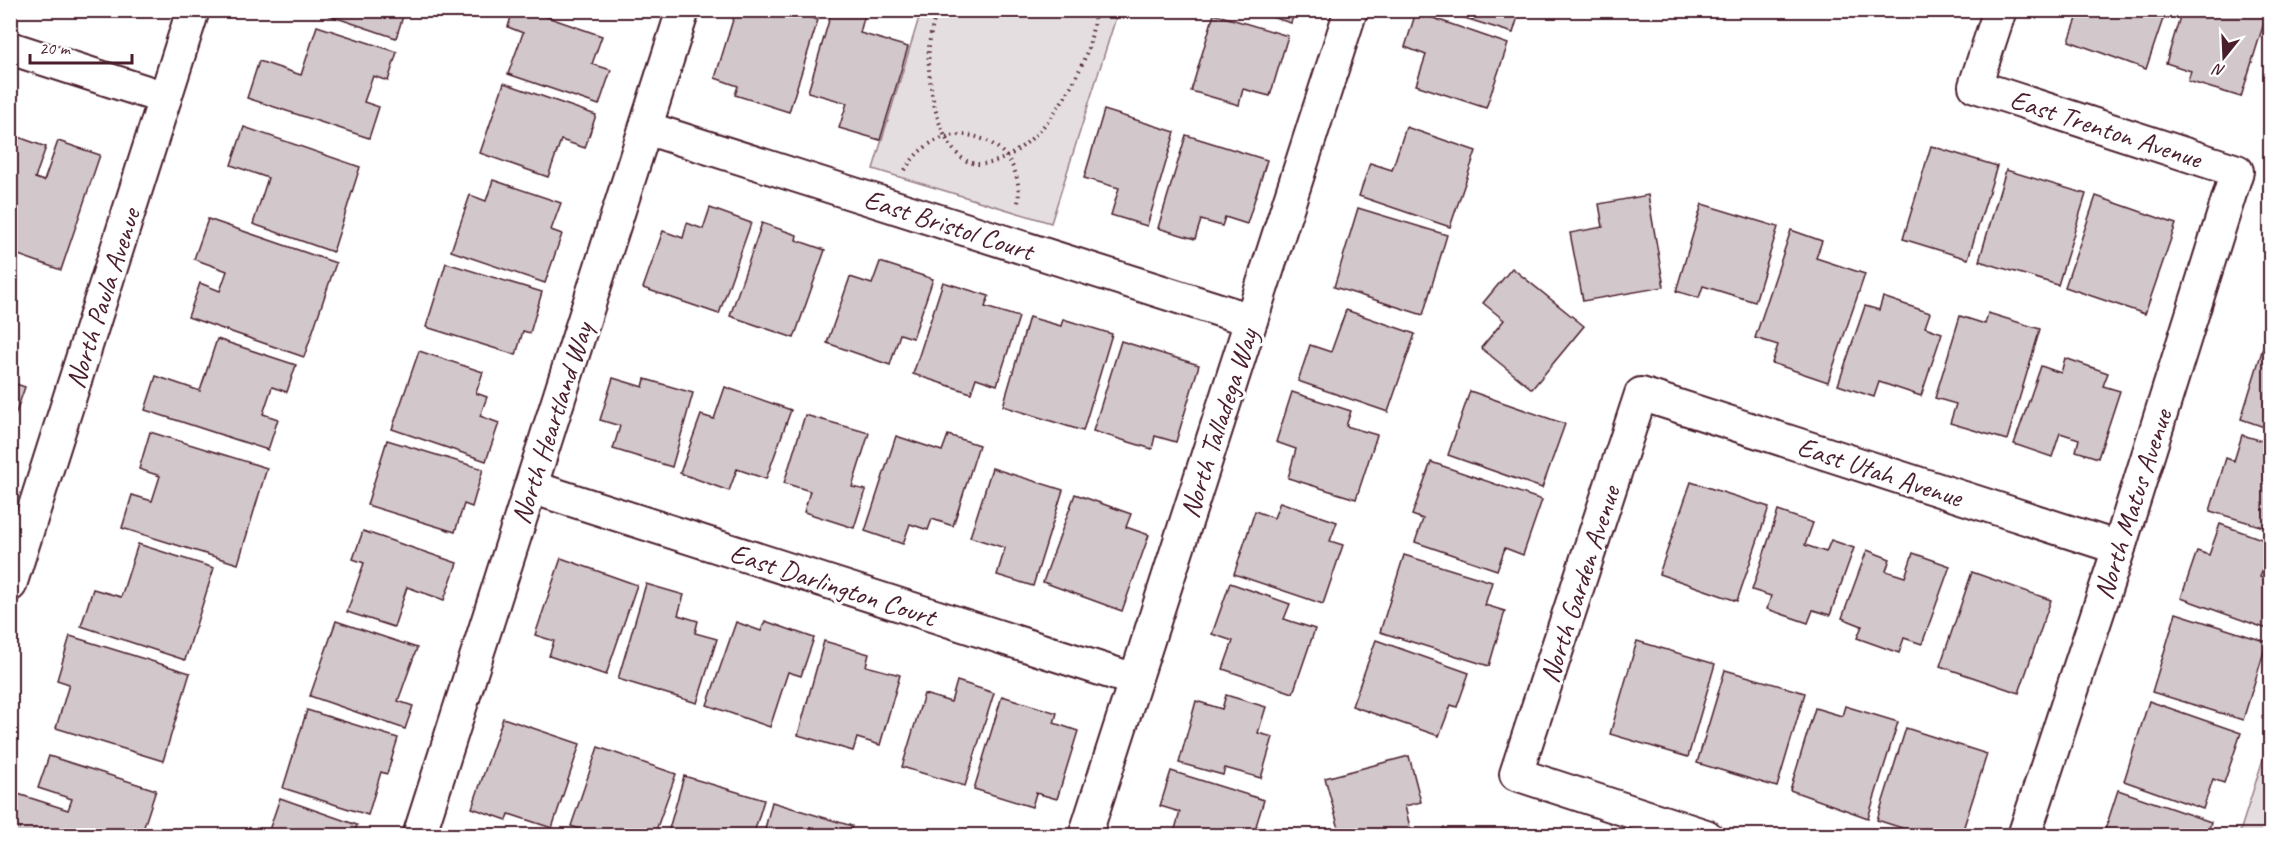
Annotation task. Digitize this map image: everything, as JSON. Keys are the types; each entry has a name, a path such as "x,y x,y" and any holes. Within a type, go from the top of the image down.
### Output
{"street":[{"name":"North Paula Avenue","path":"11,585 193,10"},
{"name":"North Heartland Way","path":"419,836 683,10"},
{"name":"North Talladega Way","path":"1085,836 1351,10"},
{"name":"East Trenton Avenue","path":"2000,10 1975,86 2237,171"},
{"path":"10,48 165,98"},
{"name":"East Bristol Court","path":"646,128 1251,320"},
{"name":"North Matus Avenue","path":"2024,836 2119,548 2237,171"},
{"name":"East Utah Avenue","path":"1641,394 2119,548"},
{"name":"North Garden Avenue","path":"1641,394 1516,774 1706,836"},
{"name":"East Darlington Court","path":"531,488 1135,680"}],"path":[{"path":"936,10 929,47 929,81 935,114 957,154 969,162 982,164 1005,157 1031,138 1057,110 1073,85 1088,50 1096,10"},
{"path":"906,170 913,157 946,136 964,133 1000,148 1015,175 1018,203"}],"shaded area":[{"path":"921,11 1118,11 1051,223 873,169"},
{"path":"2270,737 2270,835 2239,835"}],"building":[{"path":"129,10 146,10 144,15"},
{"path":"313,10 405,10 396,38"},
{"path":"513,10 527,10 602,36 592,64 611,70 599,105 508,74 523,33 508,27"},
{"path":"736,10 786,10 818,20 789,112 735,95 738,86 715,78"},
{"path":"832,10 866,10 860,33 908,47 880,140 839,128 847,103 808,92"},
{"path":"1249,10 1295,10 1291,23"},
{"path":"1439,10 1520,10 1513,33"},
{"path":"2080,10 2166,10 2146,69 2069,41"},
{"path":"2182,10 2268,10 2241,97 2188,81 2191,71 2166,63"},
{"path":"1416,12 1508,44 1486,108 1416,85 1426,55 1405,47"},
{"path":"1214,14 1288,36 1270,96 1243,89 1239,105 1191,91"},
{"path":"317,26 397,52 388,81 373,76 364,102 379,107 369,138 247,98 259,61 301,75"},
{"path":"504,83 596,115 585,148 561,140 548,177 480,153"},
{"path":"1104,110 1175,132 1147,226 1111,215 1119,188 1084,178"},
{"path":"244,127 360,167 333,252 253,224 268,178 231,165"},
{"path":"1406,127 1476,151 1450,227 1359,196 1370,163 1392,170"},
{"path":"10,134 46,147 35,178 44,181 58,141 100,155 61,270 10,252"},
{"path":"1186,135 1267,160 1247,224 1225,217 1222,226 1201,220 1195,239 1158,228"},
{"path":"1931,146 1997,166 1968,259 1903,239"},
{"path":"2006,170 2086,194 2058,285 1979,261"},
{"path":"493,180 561,203 551,230 562,234 545,283 451,251 470,195 486,201"},
{"path":"1648,195 1664,287 1583,301 1570,233 1603,227 1599,204"},
{"path":"2096,196 2176,224 2145,314 2065,287"},
{"path":"1702,204 1778,227 1755,302 1703,286 1699,298 1676,291"},
{"path":"710,208 751,223 719,314 643,288 663,231 683,238 687,223 703,229"},
{"path":"1358,208 1447,235 1423,315 1334,287"},
{"path":"208,219 336,263 304,357 188,317 200,283 220,291 227,271 194,259"},
{"path":"762,223 797,235 796,240 825,250 794,338 730,316"},
{"path":"1791,230 1822,241 1816,258 1865,274 1828,382 1772,363 1778,345 1755,338"},
{"path":"880,262 933,279 913,338 900,334 890,365 827,343 850,277 872,284"},
{"path":"446,263 542,292 530,333 523,331 516,355 426,327"},
{"path":"1512,268 1584,326 1532,389 1481,348 1504,320 1483,303"},
{"path":"943,282 989,296 985,307 1019,317 997,385 976,378 971,393 913,374"},
{"path":"1883,297 1930,313 1925,327 1942,333 1921,396 1879,382 1874,397 1838,385 1865,306 1879,310"},
{"path":"1346,310 1415,334 1388,412 1298,381 1310,345 1331,352"},
{"path":"1988,313 2040,329 2007,440 1950,423 1956,404 1935,398 1960,316 1985,324"},
{"path":"1029,317 1061,326 1063,319 1112,334 1083,431 1003,406"},
{"path":"217,339 296,365 287,392 272,387 263,414 278,419 268,450 145,410 156,376 200,391"},
{"path":"1121,341 1199,365 1176,442 1155,436 1152,449 1093,431"},
{"path":"2265,341 2270,342 2270,429 2241,419"},
{"path":"419,351 483,372 476,393 487,397 480,416 499,423 486,461 392,429"},
{"path":"2065,358 2108,373 2103,386 2120,391 2098,458 2076,451 2079,439 2060,433 2052,457 2014,444 2041,366 2061,373"},
{"path":"613,378 643,387 645,379 693,393 672,467 613,449 620,426 600,420"},
{"path":"10,382 25,387 10,430"},
{"path":"725,387 791,410 766,479 737,469 729,491 680,473 701,415 714,419"},
{"path":"1470,391 1565,424 1542,488 1448,455"},
{"path":"1292,392 1351,411 1346,426 1377,435 1356,499 1288,478 1296,449 1276,442"},
{"path":"805,415 869,433 852,487 866,490 854,528 804,512 810,491 784,483"},
{"path":"150,432 267,468 238,564 122,528 132,495 152,501 160,476 139,469"},
{"path":"948,435 979,445 953,526 932,519 928,530 910,524 903,544 865,531 896,436 942,451"},
{"path":"2242,435 2270,443 2270,529 2210,511 2226,458 2234,461"},
{"path":"387,440 483,469 472,507 464,504 455,532 367,505"},
{"path":"1431,462 1542,500 1523,555 1505,548 1497,570 1415,542 1423,519 1412,515"},
{"path":"992,468 1063,490 1033,586 997,575 1005,548 970,537"},
{"path":"1691,482 1769,507 1737,601 1659,574"},
{"path":"1075,494 1131,514 1126,527 1149,535 1122,611 1043,582"},
{"path":"1280,502 1337,522 1330,541 1343,545 1323,604 1234,574 1255,511 1274,518"},
{"path":"1778,511 1813,523 1805,545 1826,552 1831,540 1854,548 1830,615 1813,610 1808,623 1767,609 1771,596 1752,590"},
{"path":"2220,524 2270,542 2270,566 2265,564 2260,577 2270,581 2270,630 2181,598 2197,551 2209,555"},
{"path":"363,531 457,563 444,600 407,587 394,627 347,612 364,563 353,559"},
{"path":"138,544 214,568 185,660 81,626 93,589 121,597"},
{"path":"1867,550 1890,559 1886,571 1905,577 1913,553 1950,566 1922,644 1904,638 1899,653 1857,638 1862,626 1842,618"},
{"path":"1404,555 1492,582 1485,605 1505,611 1489,666 1380,632"},
{"path":"561,558 637,585 606,675 549,656 554,641 535,635"},
{"path":"1972,572 2051,600 2019,693 1940,666"},
{"path":"1230,583 1290,604 1284,619 1315,629 1293,693 1223,669 1233,641 1212,634"},
{"path":"646,584 684,595 678,615 698,621 695,633 717,639 697,703 618,679"},
{"path":"2176,613 2267,642 2243,720 2152,692"},
{"path":"336,621 417,648 398,701 413,706 405,729 310,696"},
{"path":"765,621 814,638 801,676 788,672 770,727 707,705 736,622 761,631"},
{"path":"70,636 190,673 163,761 56,728 69,684 57,680"},
{"path":"1376,640 1469,673 1457,707 1451,705 1439,736 1352,706"},
{"path":"824,641 869,654 866,666 900,675 880,745 857,738 853,751 798,735"},
{"path":"1637,641 1715,664 1688,757 1610,734"},
{"path":"1725,670 1805,693 1777,787 1697,763"},
{"path":"957,681 994,693 965,786 902,767 924,694 951,702"},
{"path":"1226,695 1266,707 1258,733 1273,737 1261,778 1225,768 1223,775 1179,763 1196,701 1222,709"},
{"path":"1002,696 1057,713 1054,723 1078,731 1057,799 1036,793 1032,807 974,789"},
{"path":"2149,701 2241,733 2224,783 2213,779 2203,809 2124,781"},
{"path":"1845,706 1898,722 1868,818 1790,790 1815,708 1842,716"},
{"path":"307,710 398,738 387,774 381,772 368,815 283,788"},
{"path":"503,718 580,744 552,828 509,814 507,820 472,808"},
{"path":"1906,728 1987,754 1961,836 1927,836 1877,820"},
{"path":"598,747 676,774 654,836 599,836 571,826"},
{"path":"49,756 156,790 141,836 10,834 10,818 18,794 68,810 72,799 38,788"},
{"path":"1409,756 1421,802 1405,806 1412,836 1341,836 1325,778"},
{"path":"1171,771 1264,800 1256,826 1264,829 1262,836 1173,836 1180,812 1160,806"},
{"path":"684,776 764,800 753,836 667,836"},
{"path":"2118,790 2211,822 2207,836 2103,836"},
{"path":"280,798 357,825 354,836 267,836"},
{"path":"772,802 852,826 850,836 763,836"},
{"path":"1444,827 1457,836 1437,836"}]}
